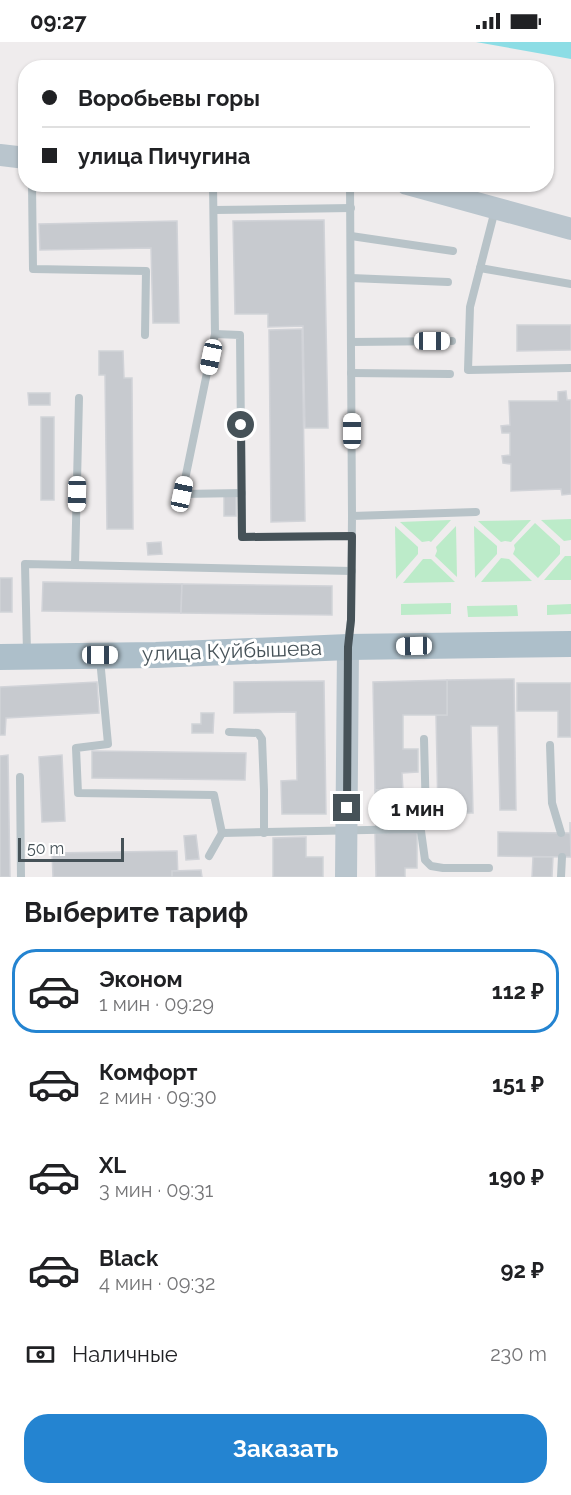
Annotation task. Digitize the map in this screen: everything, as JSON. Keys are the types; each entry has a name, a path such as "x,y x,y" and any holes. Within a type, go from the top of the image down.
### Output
{"main road":[{"name":"улица Куйбышева","path":"0,657 156,655 348,647 571,644"}],"street":[{"path":"0,155 18,157"},
{"path":"435,192 571,230"},
{"path":"346,877 348,647"}],"lane":[{"path":"32,192 33,269 146,270 145,335"},
{"path":"213,192 215,334 182,494 242,493"},
{"path":"348,647 352,571 350,192"},
{"path":"214,210 351,208"},
{"path":"495,209 470,307 468,370 571,368"},
{"path":"351,236 453,251"},
{"path":"480,268 571,284"},
{"path":"351,278 448,282"},
{"path":"215,334 240,335 242,537 352,536"},
{"path":"351,342 452,341"},
{"path":"351,373 450,374"},
{"path":"75,565 79,398"},
{"path":"352,516 476,512"},
{"path":"28,656 25,564 352,571"},
{"path":"100,655 108,744 76,748 78,793 214,795 222,833 209,856"},
{"path":"229,732 258,733 262,739 264,833"},
{"path":"417,830 426,817 423,739"},
{"path":"550,745 552,802 561,833"},
{"path":"20,777 21,877"},
{"path":"222,833 417,830 421,831 425,860 431,866 489,868"},
{"path":"561,877 562,857"}],"green space":[{"path":"571,519 571,540 564,541 541,520"},
{"path":"451,520 431,542 422,542 400,522"},
{"path":"531,520 511,542 501,542 478,521"},
{"path":"535,523 560,546 560,554 538,578 513,554 514,545"},
{"path":"395,526 418,547 418,554 396,579"},
{"path":"456,526 457,577 435,556 436,547"},
{"path":"474,526 497,546 497,554 475,578"},
{"path":"565,556 571,556 571,580 544,580"},
{"path":"501,558 509,559 532,581 481,582"},
{"path":"423,559 431,559 455,582 403,583"},
{"path":"451,603 451,614 401,615 401,604"},
{"path":"571,604 571,614 547,615 547,605"},
{"path":"517,605 518,616 468,617 467,606"}],"water":[{"path":"476,42 571,42 571,59"}],"building":[{"path":"324,220 328,428 305,428 303,326 268,327 268,314 235,314 233,221"},
{"path":"177,221 179,323 153,323 151,248 40,250 39,224"},
{"path":"517,325 571,325 571,350 517,351"},
{"path":"302,329 305,521 271,522 269,330"},
{"path":"99,351 123,351 124,378 132,378 133,529 107,529 105,375 99,375"},
{"path":"566,391 567,400 571,400 571,494 562,495 561,489 511,491 511,464 503,463 502,456 510,455 510,433 502,433 501,426 510,425 509,401 558,401 558,392"},
{"path":"28,393 50,393 50,405 29,405"},
{"path":"41,417 54,417 54,500 41,500"},
{"path":"224,496 236,496 236,516 224,516"},
{"path":"161,542 162,554 148,555 147,543"},
{"path":"0,578 12,578 12,612 0,612"},
{"path":"43,582 182,584 181,613 42,611"},
{"path":"182,584 332,586 332,615 181,613"},
{"path":"514,679 516,810 500,810 498,726 471,726 473,813 438,813 436,715 447,715 447,680"},
{"path":"447,680 447,715 403,715 403,749 418,749 418,772 402,773 403,790 375,790 373,682"},
{"path":"324,681 326,814 282,814 281,781 297,780 296,712 234,713 234,682"},
{"path":"97,682 99,713 6,718 5,735 0,735 0,687"},
{"path":"517,683 571,683 571,737 558,737 558,711 517,711"},
{"path":"201,713 214,713 213,733 192,733 192,724 201,724"},
{"path":"92,751 246,753 245,780 92,778"},
{"path":"8,755 10,877 0,877 0,756"},
{"path":"62,755 65,821 42,822 39,757"},
{"path":"375,790 408,790 408,826 376,827"},
{"path":"570,822 571,857 498,856 498,832 570,833"},
{"path":"417,832 417,868 405,868 405,877 376,877 375,833"},
{"path":"196,835 199,859 186,860 184,836"},
{"path":"306,837 306,857 323,857 323,877 273,877 273,838"},
{"path":"177,851 178,877 53,877 52,853"},
{"path":"533,857 553,857 552,877 532,877"},
{"path":"201,870 202,877 172,877 172,871"}],"route":[{"path":"241,425 242,537 352,536 351,620 348,647 347,808"}]}
